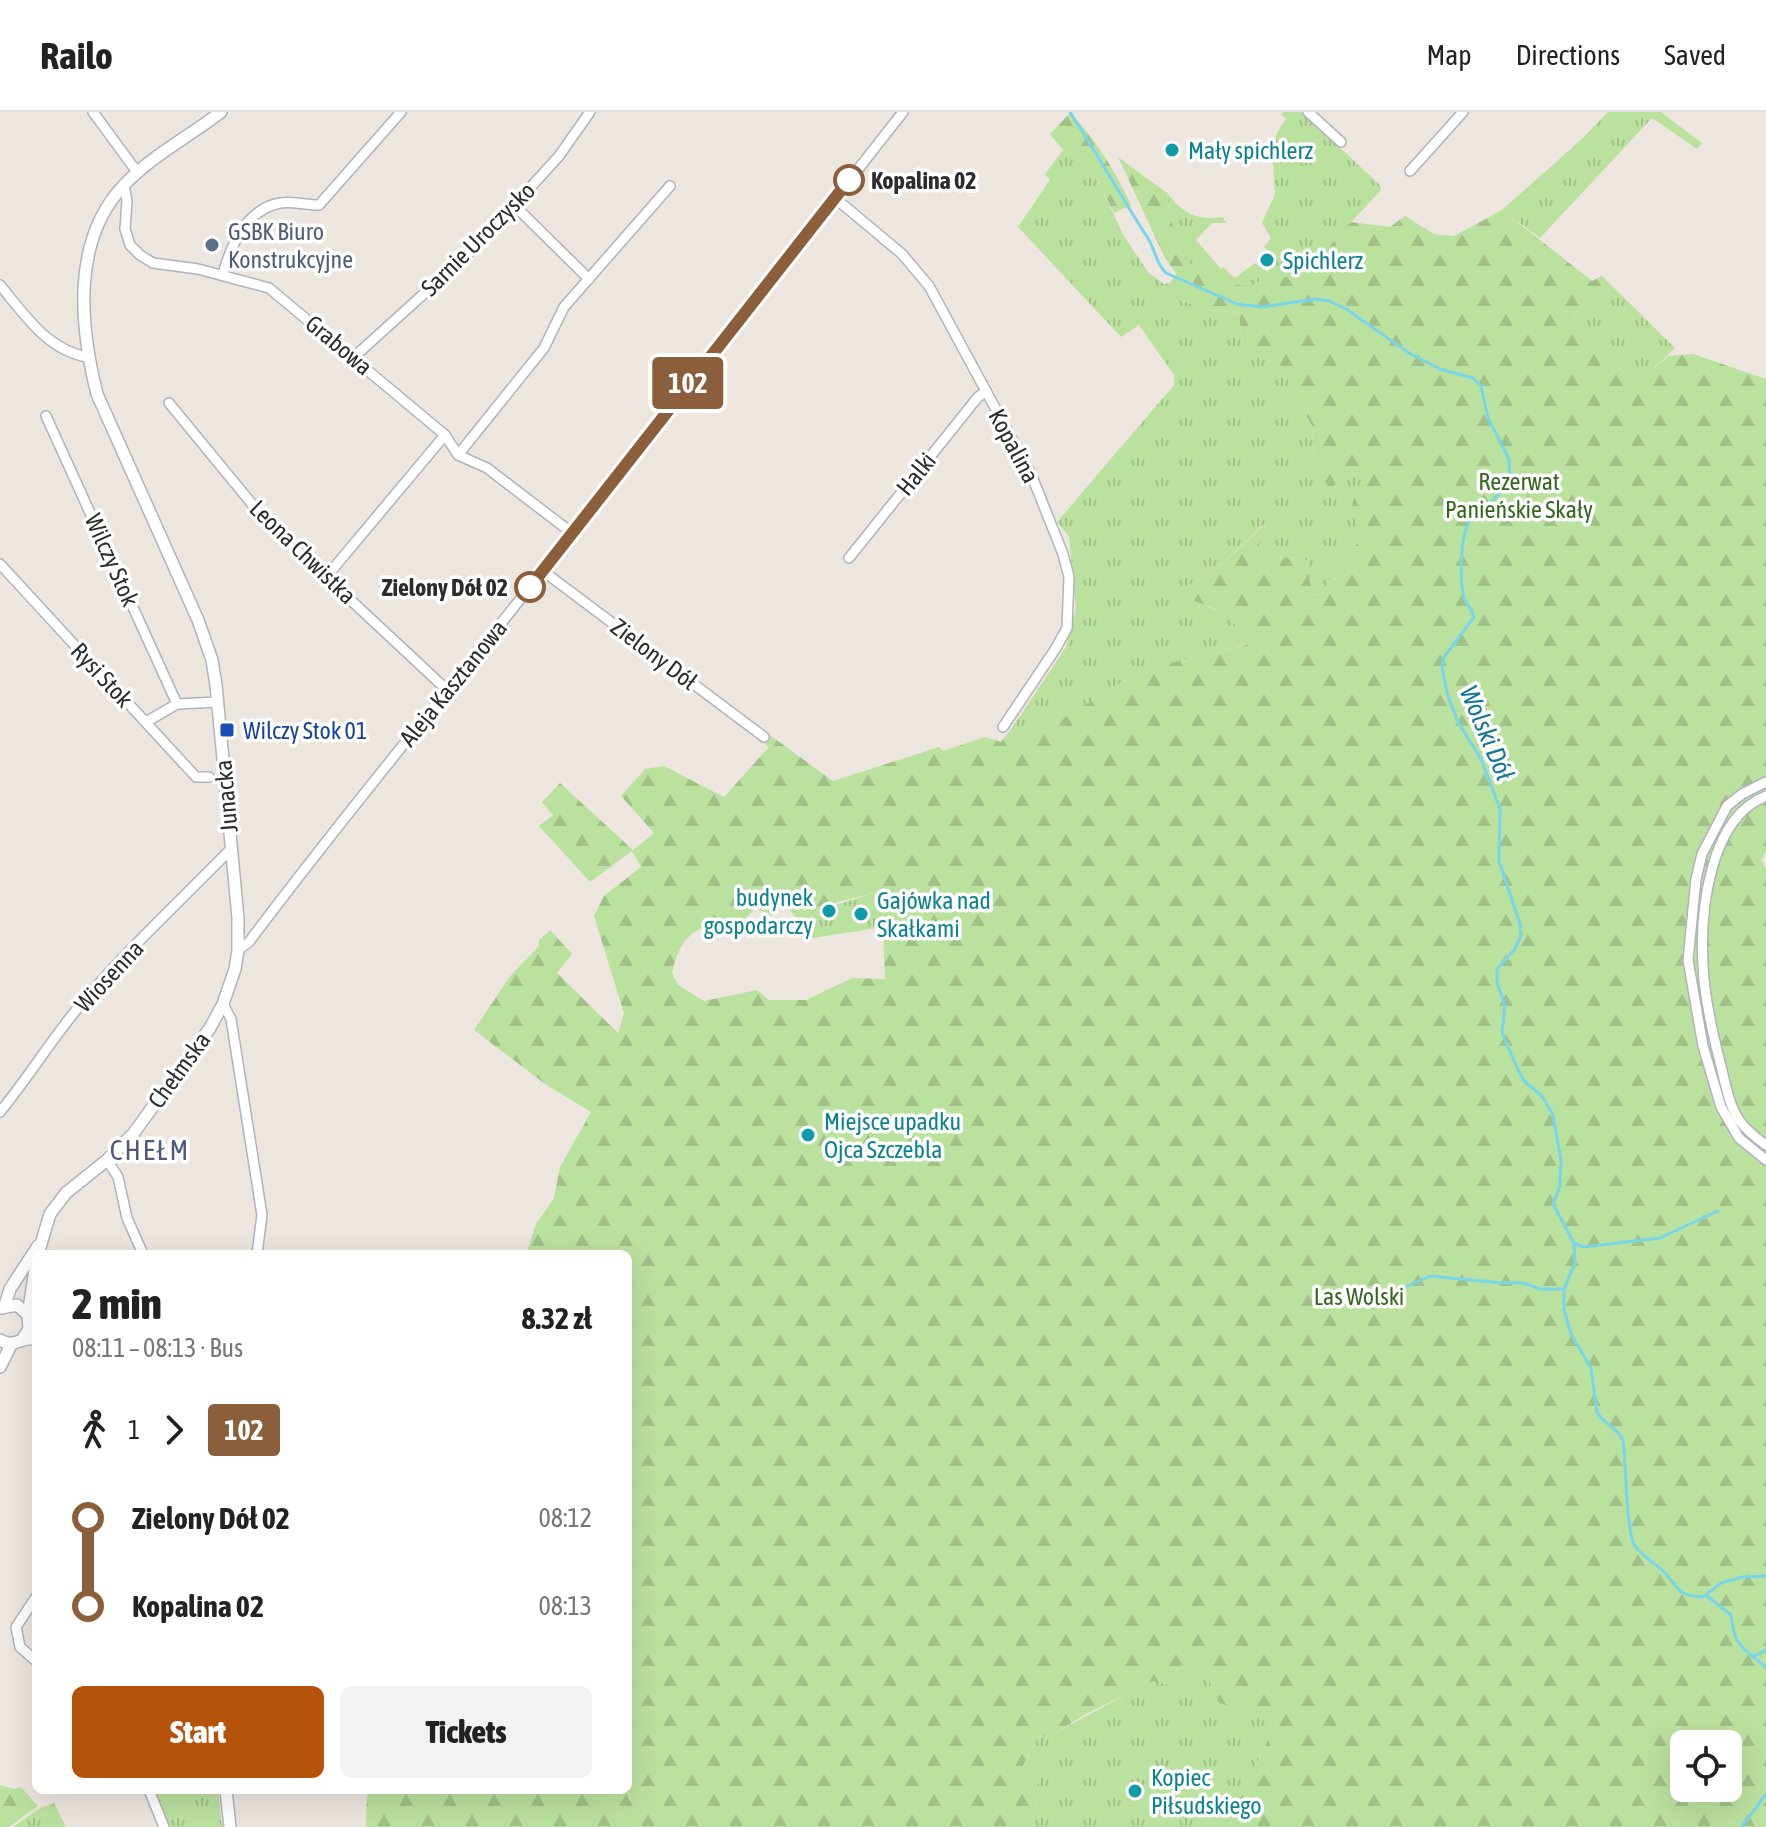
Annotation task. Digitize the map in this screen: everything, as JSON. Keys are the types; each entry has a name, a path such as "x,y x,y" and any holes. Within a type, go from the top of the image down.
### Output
{"street":[{"path":"93,112 137,172"},
{"name":"Junacka","path":"221,112 137,172 102,215 86,267 84,327 97,394 198,620 212,660 238,918 235,969 223,1004"},
{"path":"223,274 243,226 260,210 281,202 319,205 401,112"},
{"name":"Sarnie Uroczysko","path":"354,357 481,242 559,156 590,112"},
{"name":"Aleja Kasztanowa","path":"238,950 249,942 903,112"},
{"path":"1308,112 1341,142"},
{"path":"1410,171 1463,112"},
{"name":"Grabowa","path":"124,185 127,201 125,229 130,245 138,253 153,263 223,274 273,290 445,435 458,455"},
{"path":"572,533 487,468 458,455 544,348 564,307 670,186"},
{"name":"Kopalina","path":"835,198 902,254 922,276 1031,474 1052,523 1069,577 1067,628 1003,727"},
{"path":"515,206 589,279"},
{"path":"0,285 46,339 79,356 88,357"},
{"name":"Halki","path":"849,558 985,392"},
{"name":"Leona Chwistka","path":"169,403 266,521 447,690"},
{"name":"Wilczy Stok","path":"46,416 177,704"},
{"path":"327,576 445,435"},
{"name":"Rysi Stok","path":"0,564 196,777 209,777"},
{"name":"Zielony Dół","path":"543,571 764,737"},
{"path":"146,722 177,704 218,702"},
{"path":"1766,782 1727,806 1702,854 1696,879 1688,960 1703,1046 1721,1107 1739,1138 1766,1160"},
{"path":"1766,796 1744,808 1738,815 1714,860 1707,904 1703,968 1715,1045 1731,1102 1740,1121 1766,1145"},
{"name":"Wiosenna","path":"0,1112 76,1010 230,850"},
{"path":"223,1004 231,1019 262,1215 258,1250"},
{"name":"Chełmska","path":"39,1248 55,1206 133,1134 210,1028 223,1004"},
{"path":"107,1160 118,1177 127,1218 141,1250"},
{"name":"Chełmska","path":"3,1307 10,1289 32,1258"},
{"path":"0,1367 11,1342 28,1334 31,1322 17,1305 3,1307"},
{"path":"11,1342 32,1339"},
{"path":"32,1603 16,1627 20,1647 32,1658"},
{"path":"151,1794 164,1827"},
{"path":"226,1794 230,1827"}],"green space":[{"path":"1283,112 1302,112 1381,186 1381,190 1306,271 1609,385 1339,561 1324,592 1311,596 1307,560 1266,555 1259,545 1265,529 1263,525 1231,556 1170,594 1200,603 1232,618 1249,643 1219,653 1144,668 1019,746 1010,731 1066,647 1076,608 1069,537 1057,522 1174,385 1174,375 1139,325 1121,337 1018,227 1050,180 1045,174 1063,150 1094,173 1124,236 1148,272 1164,284 1170,283 1178,299 1207,310 1239,314 1243,356 1262,356 1280,365 1312,426 1314,460 1346,473 1363,476 1245,313 1165,258 1169,212 1167,193 1178,206 1191,214 1205,218 1222,217 1227,223 1212,223 1196,240 1221,269 1223,267 1235,278 1255,263 1267,272 1278,258 1264,247 1271,238 1262,223 1275,194 1272,148 1286,118 1281,115"},
{"path":"1608,112 1661,112 1702,143 1697,149 1652,118 1540,238 1502,210 1583,138"},
{"path":"1070,113 1104,156 1131,205 1114,213 1094,173 1063,150 1050,134"},
{"name":"Las Wolski","path":"1118,157 1167,193 1181,254 1191,264 1233,284 1253,285 1265,277 1301,277 1351,222 1390,227 1405,216 1434,234 1454,236 1502,210 1592,281 1602,276 1606,280 1573,316 1625,373 1650,372 1668,356 1693,354 1766,379 1766,851 1762,860 1766,869 1766,1827 1226,1827 1275,1725 1218,1702 1207,1676 1180,1665 1171,1685 1153,1681 1057,1732 1037,1738 1023,1766 1041,1773 1033,1821 1036,1827 366,1827 367,1794 632,1794 632,1250 527,1250 536,1224 554,1198 560,1167 591,1112 545,1084 474,1030 511,975 550,930 572,954 557,973 618,1033 624,1013 594,916 604,896 641,867 632,851 590,882 539,826 553,815 542,802 560,783 633,850 654,833 621,796 645,769 664,766 724,797 769,747 759,738 767,733 833,781 939,747 943,751 985,737 1001,742 1010,731 1019,746 1144,668 1248,644 1233,622 1215,609 1168,594 1209,573 1264,525 1259,545 1266,555 1307,560 1312,596 1324,592 1339,561 1368,534 1352,514 1353,500 1363,476 1346,473 1330,490 1314,460 1312,426 1280,365 1262,356 1243,356 1239,314 1207,310 1178,299 1170,283 1176,273 1165,258","holes":["881,891 885,979 852,978 806,1000 769,1000 757,990 704,1001 678,985 672,973 687,938 704,927 743,920 756,908 771,916 786,904 820,910"]},
{"path":"1606,280 1675,348 1650,372 1625,373 1573,316"},
{"path":"880,891 884,927 813,938 785,904 820,910"},
{"path":"1180,1665 1207,1676 1275,1725 1226,1827 1036,1827 1033,1821 1041,1773 1023,1767 1037,1738 1057,1732"},
{"path":"0,1785 14,1789 21,1787 38,1806 9,1827 0,1827"},
{"path":"156,1794 218,1794 222,1827 168,1827"},
{"path":"54,1803 66,1827 13,1827 40,1808"}],"waterway":[{"name":"Wolski Dół","path":"1070,112 1166,273 1237,304 1262,307 1316,299 1329,301 1346,309 1409,353 1440,369 1473,378 1481,386 1488,418 1509,459 1510,480 1467,527 1462,547 1462,584 1465,600 1474,617 1444,657 1442,668 1458,722 1481,759 1500,809 1499,861 1520,924 1521,936 1514,950 1497,969 1497,983 1505,1005 1502,1033 1525,1082 1542,1096 1553,1115 1561,1161 1560,1186 1553,1204 1574,1243 1575,1263 1564,1289 1564,1310 1571,1334 1591,1368 1597,1412 1623,1440 1628,1513 1635,1546 1687,1595 1703,1597 1721,1583 1742,1577 1766,1576"},
{"path":"1574,1243 1584,1247 1660,1238 1718,1211"},
{"path":"1379,1299 1430,1276 1564,1289"},
{"path":"1707,1596 1731,1615 1738,1642 1766,1668"},
{"path":"1752,1657 1766,1650"},
{"path":"1742,1827 1766,1794"}],"bus line":[{"name":"102","path":"530,587 849,180"}],"place":[{"name":"Mały spichlerz","path":"1172,150"},
{"name":"Kopalina 02","path":"849,180"},
{"name":"GSBK Biuro Konstrukcyjne","path":"212,245"},
{"name":"Spichlerz","path":"1267,260"},
{"name":"Zielony Dół 02","path":"530,587"},
{"name":"Wilczy Stok 01","path":"227,730"},
{"name":"budynek gospodarczy","path":"829,911"},
{"name":"Gajówka nad Skałkami","path":"861,914"},
{"name":"Miejsce upadku Ojca Szczebla","path":"808,1135"},
{"name":"Kopiec Piłsudskiego","path":"1135,1791"}],"district":[{"name":"CHEŁM","path":"150,1150"}],"park label":[{"name":"Rezerwat Panieńskie Skały","path":"1519,495"}]}
